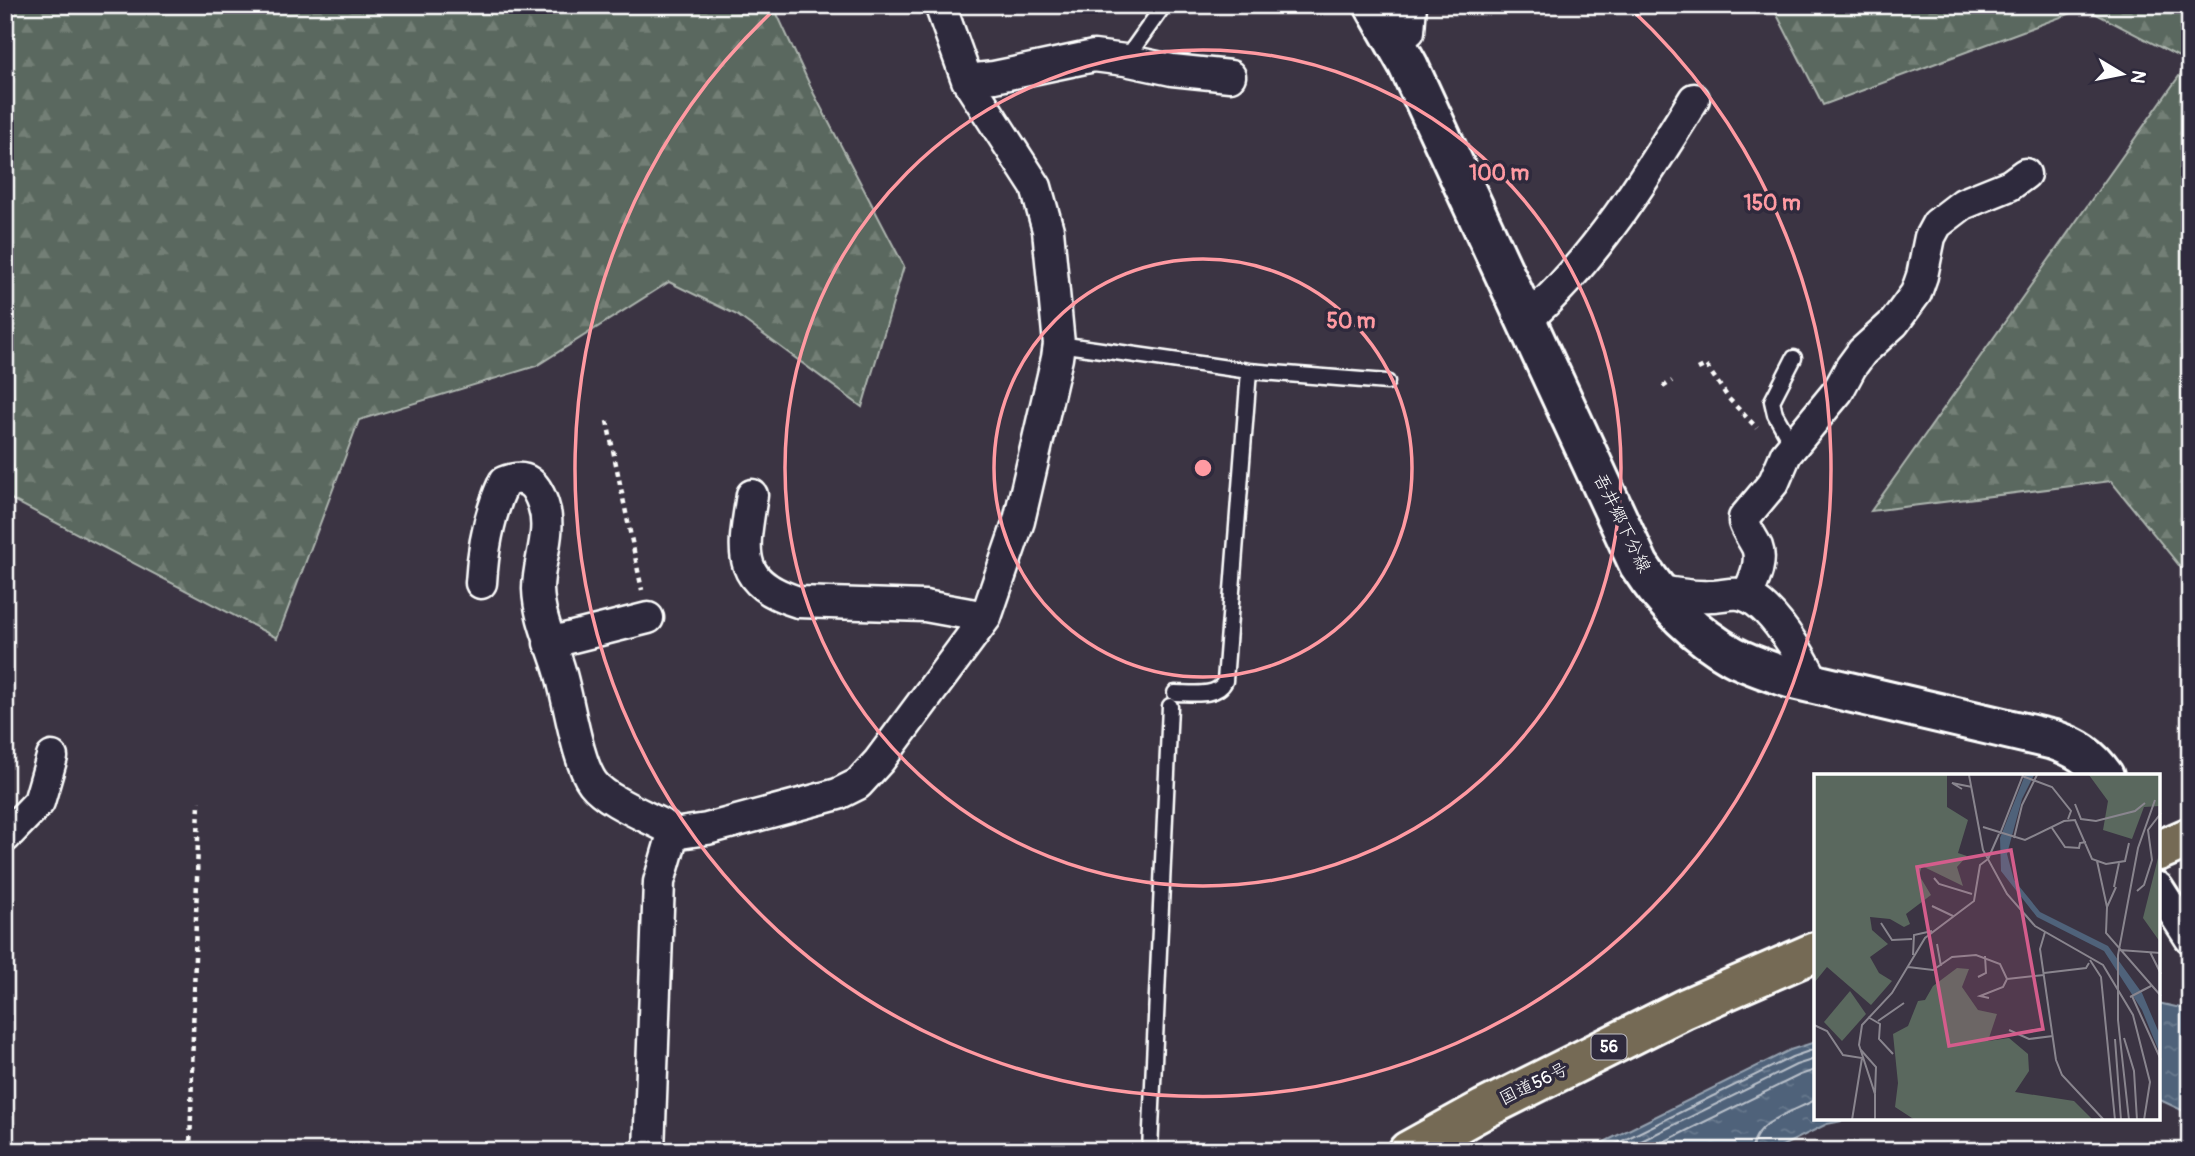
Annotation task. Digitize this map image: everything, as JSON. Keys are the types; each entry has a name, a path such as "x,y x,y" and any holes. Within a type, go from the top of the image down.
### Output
{"highway":[{"path":"2160,849 2190,837"},
{"path":"2160,858 2190,858"},
{"name":"国道56号","path":"1408,1151 1484,1109 1684,1009 1814,952"}],"main road":[{"name":"吾井郷下分線","path":"1374,5 1395,41 1639,565 1667,603 1695,630 1732,655 1789,678 2054,740 2083,752 2095,762 2103,774"}],"street":[{"path":"673,834 708,829 838,794 858,784 915,714 986,617 1019,521 1059,344 1048,230 1036,187 967,80 940,5"},
{"path":"1395,41 1409,31 1411,5"},
{"path":"967,80 1094,56 1172,71 1230,76"},
{"path":"1527,320 1582,263 1646,178 1694,99"},
{"path":"1748,596 1758,557 1744,517 1774,482 1790,450 1838,391 1862,352 1894,323 1916,293 1930,237 1937,224 1963,204 2010,185 2025,174"},
{"path":"481,583 483,548 498,495 504,482 514,478 528,480 536,488 545,508 547,534 538,588 549,643 559,669 585,768 594,785 614,800 666,827 673,834"},
{"path":"752,495 746,533 746,558 758,583 780,596 798,602 925,606 986,617"},
{"path":"1657,590 1685,596 1715,596 1727,593 1748,596 1786,633 1799,650 1815,684"},
{"path":"549,643 648,618"},
{"path":"5,837 39,802 52,757"},
{"path":"649,1151 660,882 673,834"},
{"path":"2160,891 2190,938"}],"lane":[{"path":"1125,60 1164,5"},
{"path":"1059,344 1249,371 1387,383"},
{"path":"1790,450 1774,414 1772,401 1794,358"},
{"path":"1150,1151 1172,700 1216,692 1226,681 1249,371"}],"path":[{"path":"1698,369 1706,365 1729,399 1790,450"},
{"path":"1663,387 1672,382"},
{"path":"607,421 648,618"},
{"path":"190,1151 199,801"}],"green space":[{"path":"5,5 773,5 814,94 904,266 862,407 737,315 669,282 536,366 359,420 277,638 5,496"},
{"path":"1772,5 2190,5 2190,579 2111,481 1871,511 2189,62 2085,8 1823,105"}],"water":[{"path":"2160,1003 2190,1010 2190,1114 2160,1100"},
{"path":"1814,1042 1814,1121 1842,1121 1827,1124 1772,1151 1586,1151 1790,1050"}]}
